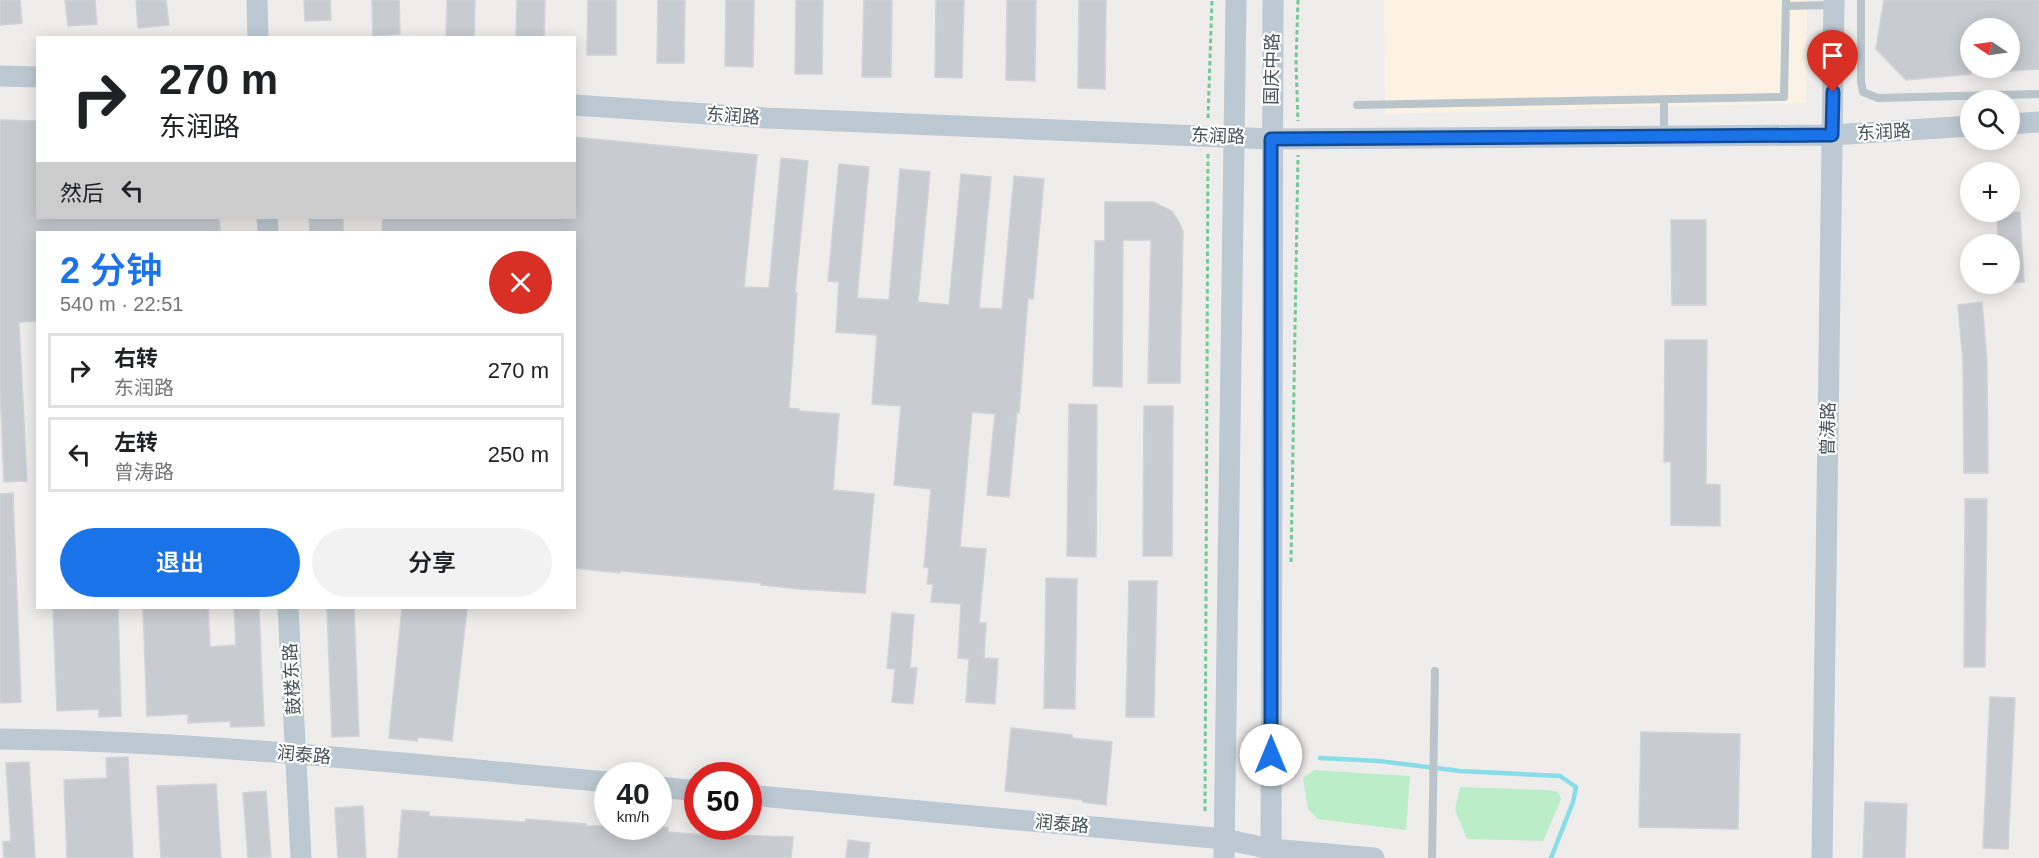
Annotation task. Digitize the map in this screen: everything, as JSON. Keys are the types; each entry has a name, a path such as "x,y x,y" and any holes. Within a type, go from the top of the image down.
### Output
{"street":[{"path":"257,0 258,36"},
{"path":"1218,845 1235,137 1236,0"},
{"name":"国庆中路","path":"1271,854 1273,0"},
{"name":"曾涛路","path":"1822,858 1834,3"},
{"path":"0,76 36,77"},
{"name":"东润路","path":"576,105 767,118 1271,139 1832,135 1960,127"},
{"path":"2020,123 2039,122"},
{"name":"鼓楼东路","path":"288,609 301,858"},
{"name":"润泰路","path":"0,739 70,740 296,754 594,781"},
{"name":"润泰路","path":"762,796 1218,845 1271,854 1374,858"}],"lane":[{"path":"1861,0 1863,92 1878,98 2039,94"},
{"path":"1357,105 1784,97 1786,3 1834,3"},
{"path":"1664,100 1664,136"},
{"path":"1432,858 1435,671"}],"path":[{"path":"1212,0 1208,136 1218,845"},
{"path":"1291,566 1298,0"}],"shaded area":[{"path":"1384,0 1807,0 1806,103 1385,114"}],"green space":[{"path":"1314,770 1410,776 1406,830 1318,819 1308,809 1303,778"},
{"path":"1460,787 1549,790 1558,792 1561,799 1543,841 1467,839 1455,810"}],"building":[{"path":"0,0 20,0 22,23 0,25"},
{"path":"65,0 95,0 97,24 68,26"},
{"path":"136,0 166,0 169,25 138,28"},
{"path":"304,0 330,0 331,20 305,21"},
{"path":"372,0 399,0 400,34 373,36"},
{"path":"447,0 475,0 474,36 446,36"},
{"path":"517,0 545,0 544,36 516,36"},
{"path":"588,0 616,0 616,55 587,55"},
{"path":"658,0 685,0 684,63 657,63"},
{"path":"726,0 754,0 753,67 725,66"},
{"path":"796,0 823,0 822,74 795,74"},
{"path":"864,0 892,0 891,77 862,77"},
{"path":"936,0 964,0 962,78 935,77"},
{"path":"1007,0 1036,0 1035,81 1006,80"},
{"path":"1079,0 1106,0 1105,89 1078,88"},
{"path":"1884,0 2039,0 2039,69 2020,70 2020,18 1960,18 1960,75 1906,80 1876,49"},
{"path":"0,120 36,121 36,219 219,219 220,231 36,231 36,321 19,322 27,481 4,482 0,386"},
{"path":"576,137 757,155 744,287 769,288 781,158 808,161 795,293 797,293 789,408 839,414 833,490 874,494 865,593 576,568 576,231 382,231 383,219 576,219"},
{"path":"839,164 869,167 857,298 889,300 900,169 930,172 918,302 949,305 961,174 991,177 979,308 1002,309 1014,176 1044,179 1033,299 1028,298 1019,413 1017,412 1009,497 987,495 995,414 972,412 960,547 986,549 979,623 986,623 984,658 998,659 995,704 966,702 969,659 958,658 961,604 931,602 933,584 927,584 929,568 924,567 931,489 894,485 901,406 872,404 877,335 836,332 839,282 828,281"},
{"path":"1105,202 1153,202 1172,211 1179,222 1183,232 1180,383 1148,383 1151,240 1123,240 1122,387 1093,386 1095,241 1105,241"},
{"path":"2020,212 2024,282 2020,282 2020,234 1998,234 1997,222 2020,222"},
{"path":"309,219 343,219 343,231 310,231"},
{"path":"1671,220 1706,220 1706,305 1672,305"},
{"path":"1982,302 1987,361 1988,473 1964,473 1963,362 1958,305"},
{"path":"1665,340 1707,340 1706,484 1720,485 1720,526 1671,525 1671,462 1664,462"},
{"path":"1069,404 1097,405 1096,557 1067,556"},
{"path":"1144,406 1173,406 1172,556 1143,556"},
{"path":"13,493 21,702 0,703 0,494"},
{"path":"1965,499 1987,499 1985,667 1964,667"},
{"path":"1046,578 1077,579 1075,709 1044,708"},
{"path":"1129,581 1157,581 1154,717 1126,717"},
{"path":"53,609 118,609 121,716 99,717 99,709 57,711"},
{"path":"143,609 208,609 210,647 236,645 234,609 259,609 264,726 231,727 230,721 188,723 188,714 147,716"},
{"path":"327,609 354,609 359,736 332,737"},
{"path":"402,609 467,609 452,741 418,737 417,741 389,738"},
{"path":"892,613 914,615 910,668 917,668 913,704 892,702 895,669 887,668"},
{"path":"1990,697 2015,698 2008,849 1983,848"},
{"path":"1011,728 1112,742 1106,805 1005,791"},
{"path":"1641,732 1740,734 1738,829 1639,827"},
{"path":"128,757 133,858 67,858 64,780 107,778 106,758"},
{"path":"29,762 35,858 4,858 3,842 11,841 6,763"},
{"path":"216,784 221,858 161,858 157,786"},
{"path":"266,791 271,857 248,858 243,793"},
{"path":"1865,802 1907,804 1905,858 1863,858"},
{"path":"363,806 366,858 338,858 335,808"},
{"path":"402,810 429,812 429,816 526,822 526,819 586,824 586,826 594,826 594,840 672,840 672,832 684,833 684,840 762,840 762,836 793,837 791,858 398,858"},
{"path":"848,840 870,843 868,858 846,858"}],"waterway":[{"path":"1320,758 1379,761 1460,771 1560,776 1576,787 1573,802 1551,858"}],"route":[{"path":"1271,755 1271,139 1832,135 1833,92"}]}
